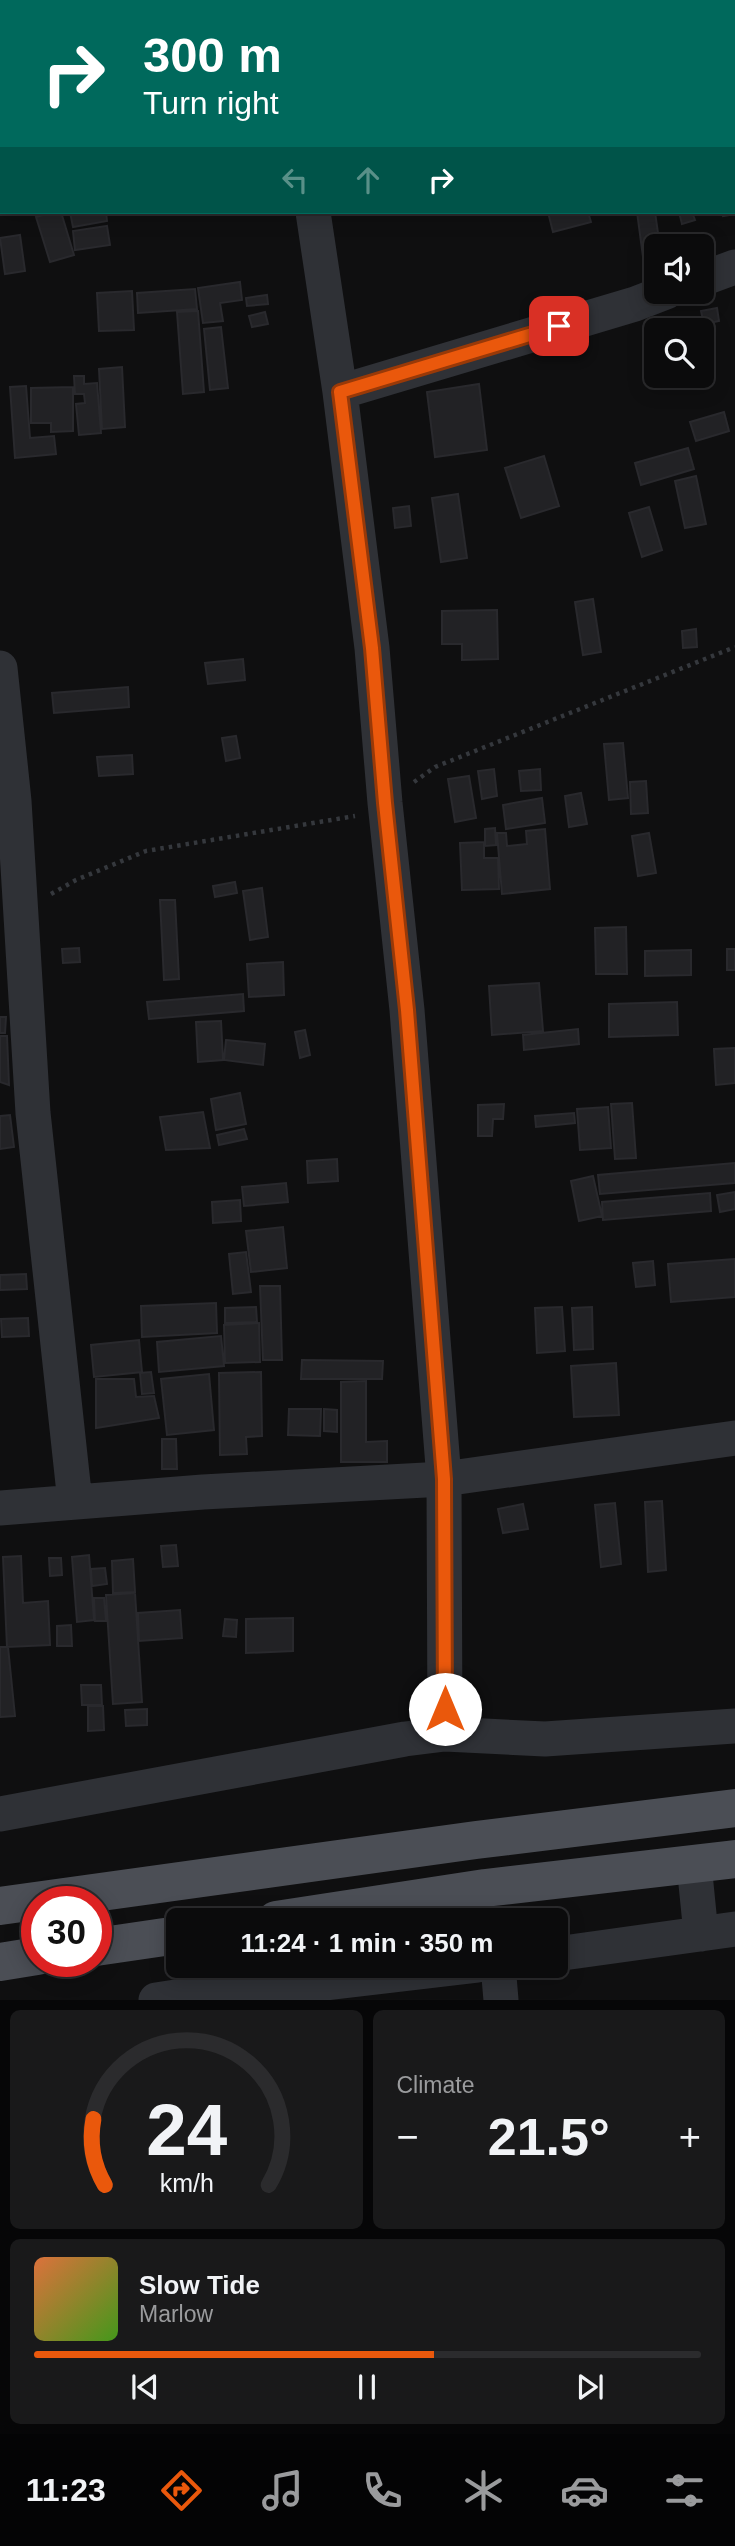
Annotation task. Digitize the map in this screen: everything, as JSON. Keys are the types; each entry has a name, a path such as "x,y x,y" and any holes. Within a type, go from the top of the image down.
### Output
{"main road":[{"path":"0,1906 476,1840 735,1808"},
{"path":"354,1908 485,1888 735,1859"},
{"path":"112,1945 166,1937"},
{"path":"0,1962 21,1959"}],"street":[{"path":"313,214 340,392 372,648 407,1010 444,1479 445,1734"},
{"path":"714,275 735,267"},
{"path":"340,392 644,301"},
{"path":"0,667 14,801 10,912 75,1502"},
{"path":"0,1508 444,1479 735,1438"},
{"path":"0,1814 405,1739 445,1734 545,1739 735,1726"},
{"path":"694,1864 701,1934"},
{"path":"568,1952 735,1929"},
{"path":"156,2000 182,1996 225,1998 378,1978"},
{"path":"499,1978 501,2000"}],"path":[{"path":"10,912 76,880 146,851 352,818 385,803 435,767 735,647"}],"building":[{"path":"62,214 74,255 50,262 36,217"},
{"path":"70,214 106,214 107,221 73,227"},
{"path":"548,214 589,214 591,222 553,232"},
{"path":"637,214 655,214 658,234 644,234 644,257"},
{"path":"680,214 693,214 695,220 682,224"},
{"path":"107,226 110,245 75,250 73,231"},
{"path":"20,235 25,271 5,274 0,238"},
{"path":"240,282 242,300 220,303 223,321 203,323 198,288"},
{"path":"195,289 197,309 138,313 137,293"},
{"path":"132,291 134,330 99,331 97,293"},
{"path":"267,295 268,304 247,306 246,298"},
{"path":"717,308 719,321 703,318 701,311"},
{"path":"198,311 204,392 183,394 177,312"},
{"path":"265,312 268,324 252,327 249,316"},
{"path":"221,327 228,388 210,390 204,329"},
{"path":"122,367 125,427 102,429 99,369"},
{"path":"74,376 84,376 84,384 97,383 101,433 79,435 76,404 85,403 84,394 75,394"},
{"path":"479,384 487,450 435,457 427,392"},
{"path":"26,386 30,438 54,436 56,454 15,458 10,387"},
{"path":"73,387 73,431 51,432 51,423 31,423 31,388"},
{"path":"724,412 729,431 696,441 690,422"},
{"path":"688,448 694,469 641,485 635,463"},
{"path":"544,456 559,506 521,518 505,468"},
{"path":"696,476 706,524 685,528 675,481"},
{"path":"458,494 467,558 441,562 432,498"},
{"path":"409,506 411,526 395,528 393,508"},
{"path":"649,507 662,550 642,557 629,513"},
{"path":"593,599 601,652 583,655 575,602"},
{"path":"497,610 498,659 462,660 462,644 442,644 442,611"},
{"path":"696,629 697,647 683,648 682,631"},
{"path":"243,659 245,680 208,684 205,663"},
{"path":"128,687 129,707 54,713 52,693"},
{"path":"236,736 240,758 226,761 222,738"},
{"path":"623,743 628,798 609,800 604,744"},
{"path":"132,755 133,774 99,776 97,757"},
{"path":"494,769 497,796 482,799 478,771"},
{"path":"540,769 541,790 521,791 519,771"},
{"path":"469,776 476,818 455,822 448,779"},
{"path":"646,781 648,813 631,814 630,782"},
{"path":"581,793 587,824 569,827 565,796"},
{"path":"542,798 545,823 506,829 503,805"},
{"path":"495,828 496,845 485,846 485,829"},
{"path":"545,829 550,889 502,894 497,833 506,833 507,846 527,844 526,831"},
{"path":"649,833 656,873 638,876 632,836"},
{"path":"484,842 484,858 498,858 499,889 462,890 460,843"},
{"path":"235,882 237,893 215,897 213,886"},
{"path":"262,888 268,937 250,940 243,891"},
{"path":"160,900 175,900 179,979 164,980"},
{"path":"626,927 627,974 596,974 595,928"},
{"path":"79,948 80,962 63,963 62,949"},
{"path":"727,949 735,949 735,970 727,970"},
{"path":"691,950 691,975 645,976 645,951"},
{"path":"283,962 284,995 249,997 247,964"},
{"path":"539,983 543,1031 492,1035 489,986"},
{"path":"243,994 244,1011 149,1019 147,1002"},
{"path":"677,1002 678,1035 609,1037 609,1004"},
{"path":"0,1017 6,1017 5,1033 0,1033"},
{"path":"221,1021 223,1060 198,1062 196,1022"},
{"path":"578,1029 579,1044 524,1050 523,1035"},
{"path":"305,1030 310,1055 300,1058 295,1032"},
{"path":"0,1036 7,1036 9,1085 0,1082"},
{"path":"226,1040 265,1044 263,1065 224,1060"},
{"path":"735,1048 735,1083 716,1085 714,1049"},
{"path":"240,1093 246,1124 216,1130 211,1099"},
{"path":"632,1103 636,1158 615,1159 611,1104"},
{"path":"504,1104 503,1119 493,1119 492,1136 478,1136 478,1105"},
{"path":"608,1107 611,1148 580,1150 577,1109"},
{"path":"203,1112 210,1148 166,1150 160,1117"},
{"path":"574,1113 575,1123 536,1127 535,1116"},
{"path":"10,1115 14,1147 0,1149 0,1116"},
{"path":"244,1129 247,1139 219,1145 217,1135"},
{"path":"337,1159 338,1181 308,1183 307,1161"},
{"path":"735,1163 735,1183 600,1194 598,1175"},
{"path":"593,1176 602,1216 579,1221 571,1181"},
{"path":"286,1183 288,1202 244,1206 242,1187"},
{"path":"735,1192 735,1209 720,1212 717,1195"},
{"path":"710,1193 711,1211 603,1220 602,1202"},
{"path":"240,1200 241,1221 213,1223 212,1202"},
{"path":"283,1227 287,1268 251,1272 246,1231"},
{"path":"246,1252 251,1292 233,1294 229,1254"},
{"path":"735,1259 735,1297 671,1302 668,1264"},
{"path":"653,1261 655,1285 636,1287 633,1263"},
{"path":"26,1274 27,1289 0,1290 0,1275"},
{"path":"260,1286 280,1286 282,1360 263,1360"},
{"path":"216,1303 217,1333 142,1337 141,1306"},
{"path":"256,1307 257,1322 225,1323 225,1308"},
{"path":"562,1307 565,1351 537,1353 535,1308"},
{"path":"592,1307 593,1349 574,1350 572,1308"},
{"path":"28,1318 29,1336 2,1337 1,1319"},
{"path":"259,1323 260,1362 225,1363 224,1325"},
{"path":"221,1336 224,1366 159,1372 157,1342"},
{"path":"139,1340 142,1372 94,1377 91,1345"},
{"path":"302,1360 383,1361 382,1379 301,1379"},
{"path":"616,1363 619,1415 574,1417 571,1366"},
{"path":"151,1372 154,1393 142,1394 140,1373"},
{"path":"261,1372 262,1436 246,1437 247,1454 220,1455 219,1373"},
{"path":"209,1374 214,1430 167,1435 161,1379"},
{"path":"96,1379 134,1379 136,1397 154,1396 159,1418 96,1428"},
{"path":"366,1381 366,1442 387,1441 387,1462 341,1462 341,1382"},
{"path":"289,1409 321,1409 320,1436 288,1435"},
{"path":"324,1409 337,1410 337,1432 324,1431"},
{"path":"162,1439 176,1439 177,1469 162,1469"},
{"path":"662,1501 666,1570 648,1572 645,1502"},
{"path":"615,1503 621,1564 601,1567 595,1505"},
{"path":"523,1504 528,1529 503,1533 498,1509"},
{"path":"176,1545 178,1566 163,1567 161,1546"},
{"path":"89,1555 94,1620 77,1622 72,1557"},
{"path":"21,1556 23,1603 48,1601 50,1645 7,1647 3,1557"},
{"path":"49,1558 61,1558 62,1575 50,1576"},
{"path":"133,1559 135,1592 113,1593 112,1561"},
{"path":"105,1568 107,1584 92,1586 91,1569"},
{"path":"135,1593 142,1702 113,1704 106,1595"},
{"path":"94,1598 104,1598 106,1621 95,1621"},
{"path":"180,1610 182,1638 139,1641 138,1613"},
{"path":"293,1618 293,1651 246,1653 246,1619"},
{"path":"225,1619 237,1620 236,1637 223,1636"},
{"path":"71,1625 72,1646 57,1646 57,1626"},
{"path":"0,1647 8,1647 15,1716 0,1717"},
{"path":"81,1685 101,1685 102,1705 82,1705"},
{"path":"88,1706 103,1706 104,1730 88,1731"},
{"path":"147,1709 147,1725 126,1726 125,1710"}],"route":[{"path":"445,1709 444,1479 407,1010 372,648 340,392 559,326"}]}
